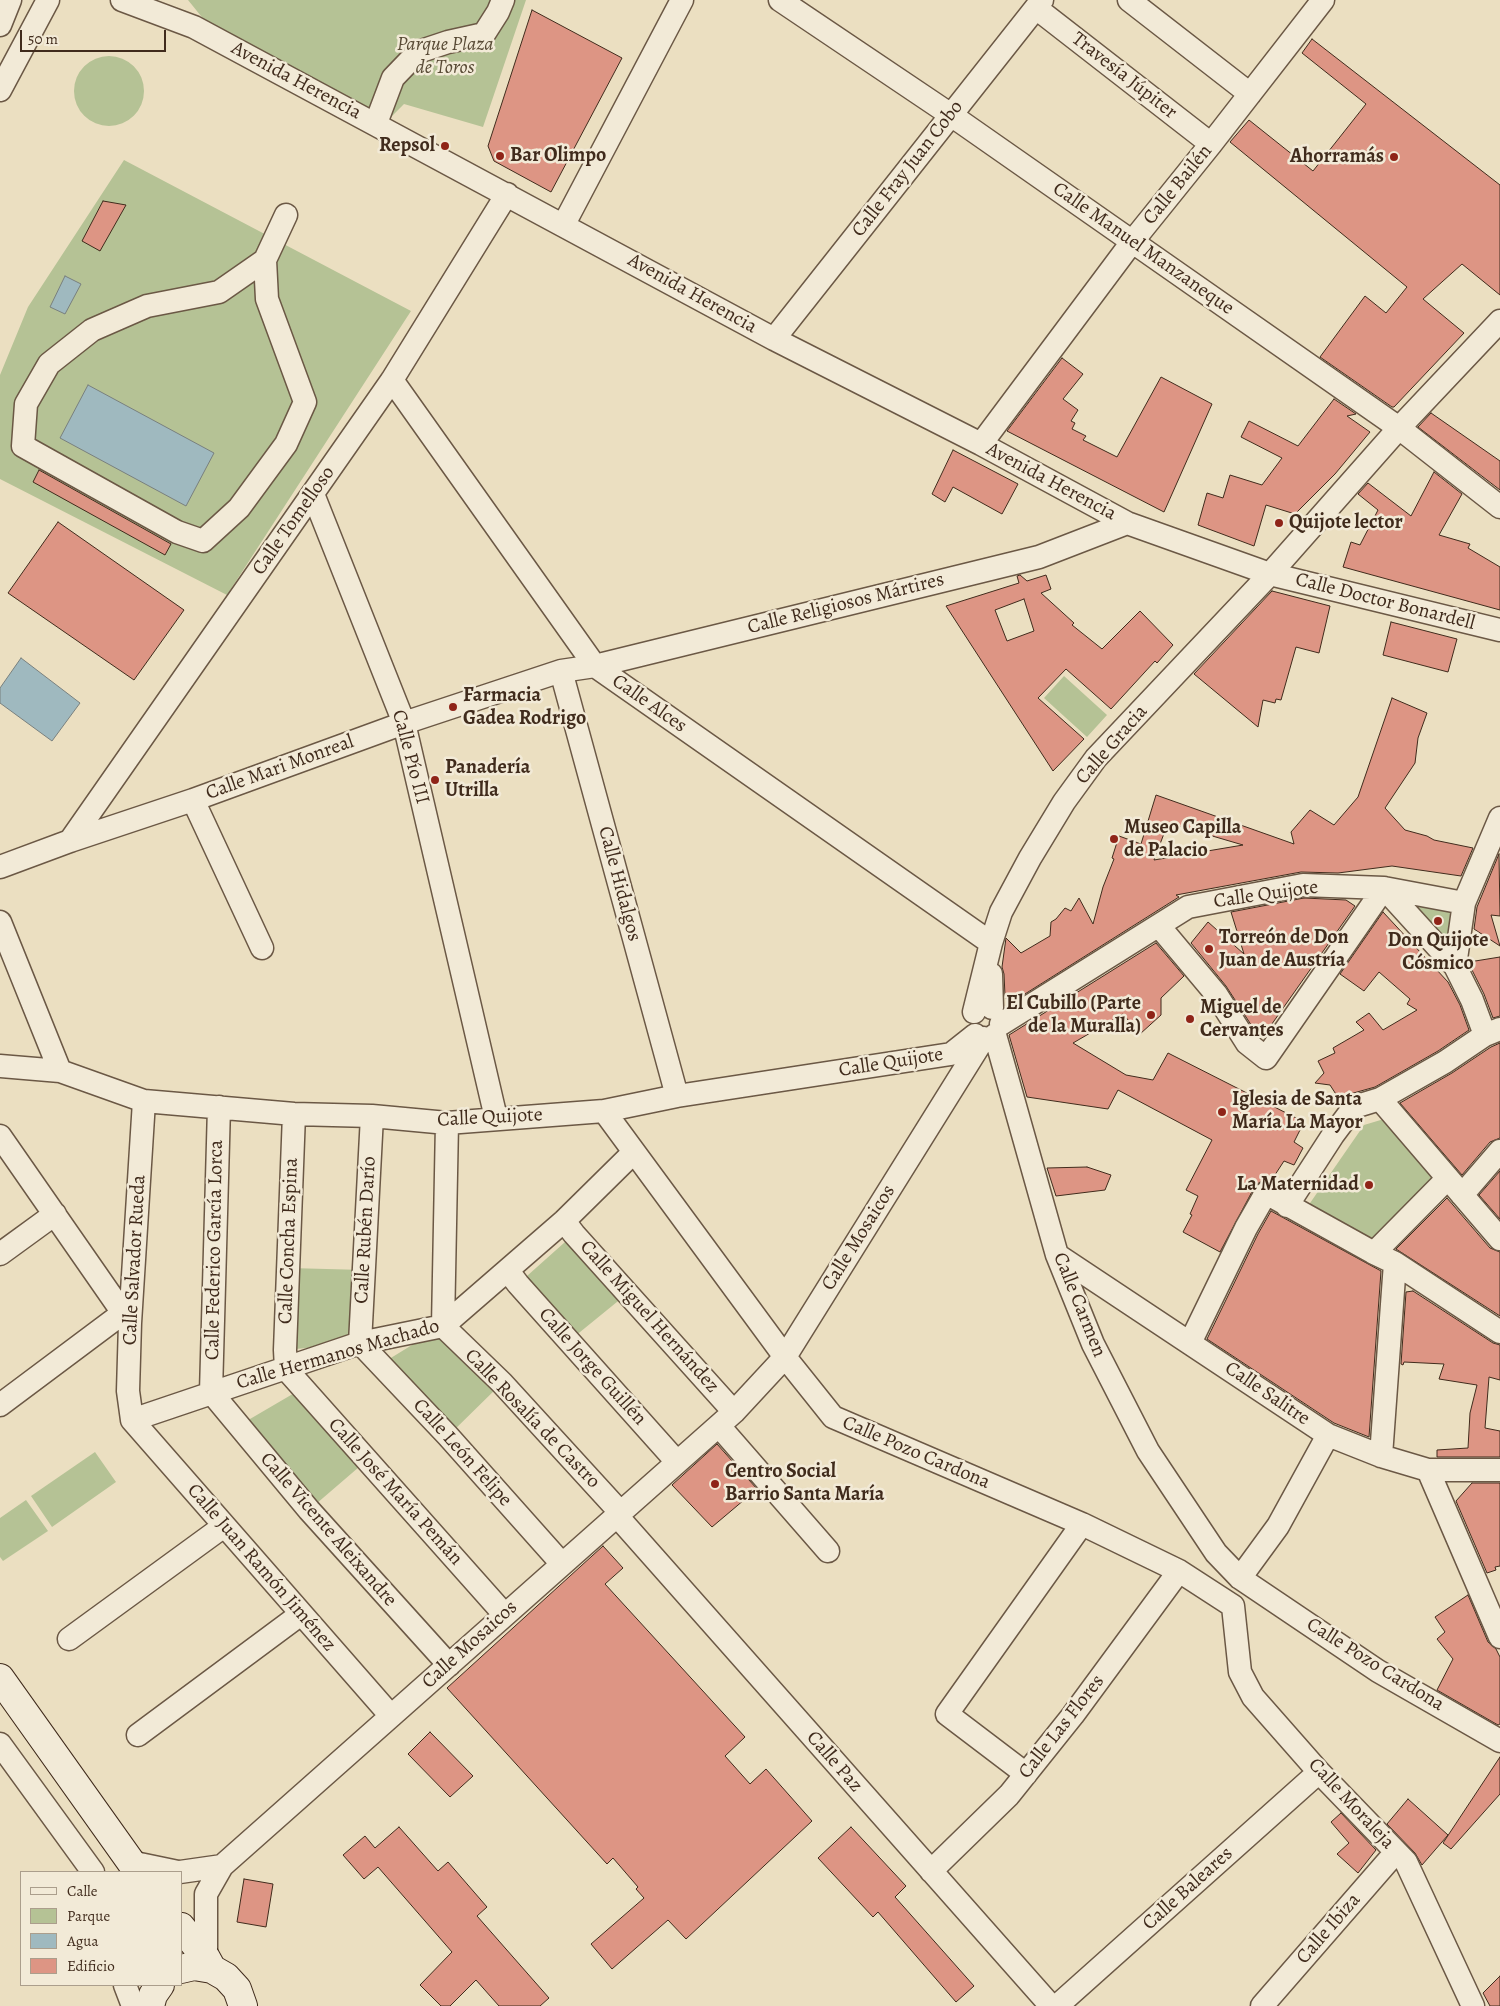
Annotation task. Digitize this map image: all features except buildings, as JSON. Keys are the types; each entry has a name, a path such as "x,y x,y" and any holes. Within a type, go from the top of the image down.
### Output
{"main road":[{"path":"0,1678 134,1869"},
{"path":"182,1928 209,1964 226,1977 237,1989 243,2006"},
{"path":"182,1970 209,1964"},
{"path":"150,2006 153,1995 159,1986"}],"street":[{"path":"0,25 10,0"},
{"path":"0,90 48,0"},
{"name":"Avenida Herencia","path":"122,0 194,26 774,339 981,444 1128,523 1270,574"},
{"path":"170,0 194,26"},
{"path":"376,123 393,78 418,52 484,34 503,0"},
{"path":"564,224 682,0"},
{"name":"Calle Manuel Manzaneque","path":"780,0 951,115 1399,428 1500,507"},
{"path":"1129,0 1250,94"},
{"name":"Calle Bailén","path":"981,444 1132,242 1323,0"},
{"name":"Calle Fray Juan Cobo","path":"774,339 1039,4"},
{"name":"Travesía Júpiter","path":"1039,4 1211,144"},
{"name":"Calle Tomelloso","path":"70,841 392,380 507,194"},
{"path":"265,260 219,292 147,306 92,330 49,364 26,404 23,446 177,532 203,541 239,508 286,444 305,402 266,299 265,260 286,215"},
{"name":"Calle Gracia","path":"987,1025 991,943 1002,912 1030,858 1064,802 1096,758 1270,574 1399,428 1500,321"},
{"name":"Calle Alces","path":"392,380 595,666 991,943"},
{"name":"Calle Pío III","path":"313,494 404,723 496,1118"},
{"name":"Calle Religiosos Mártires","path":"561,671 595,666 1039,557 1128,523"},
{"name":"Calle Doctor Bonardell","path":"1270,574 1500,630"},
{"name":"Calle Mari Monreal","path":"0,867 70,841 194,800 404,723 561,671"},
{"name":"Calle Hidalgos","path":"561,671 677,1096"},
{"path":"194,800 262,948"},
{"path":"1455,966 1464,903 1494,845 1500,818"},
{"name":"Calle Quijote","path":"0,1066 60,1071 144,1100 294,1114 372,1116 447,1123 604,1111 677,1096 951,1054 987,1025 1159,926 1188,907 1304,885 1384,888 1464,903"},
{"path":"1159,926 1216,994 1247,1043 1266,1058 1384,888 1455,966 1472,1000 1493,1032 1445,1062 1380,1098 1354,1107 1333,1135 1287,1206"},
{"path":"0,922 60,1071"},
{"name":"Calle Carmen","path":"987,1025 1057,1255 1093,1344 1148,1451 1216,1553 1246,1581"},
{"name":"Calle Mosaicos","path":"209,1964 206,1894 222,1866 504,1614 727,1419 785,1357 987,1025"},
{"path":"1380,1098 1500,1239"},
{"name":"Calle Salvador Rueda","path":"132,1420 128,1391 127,1318 144,1100"},
{"name":"Calle Federico García Lorca","path":"211,1392 218,1107"},
{"name":"Calle Pozo Cardona","path":"604,1111 785,1357 833,1417 1082,1524 1187,1576 1233,1606"},
{"name":"Calle Concha Espina","path":"286,1369 285,1350 294,1114"},
{"name":"Calle Rubén Darío","path":"360,1344 372,1116"},
{"path":"443,1326 447,1123"},
{"path":"0,1136 127,1318 0,1405"},
{"path":"1462,1195 1500,1151"},
{"name":"Calle Hermanos Machado","path":"132,1420 211,1392 360,1344 443,1326 564,1220 634,1152"},
{"path":"1374,1253 1448,1178"},
{"path":"1190,1343 1246,1228 1266,1193 1374,1253 1395,1262 1500,1332"},
{"path":"0,1254 55,1214"},
{"name":"Calle Miguel Hernández","path":"564,1220 727,1419"},
{"name":"Calle Salitre","path":"1057,1255 1328,1434 1381,1456 1428,1470 1500,1470"},
{"path":"1381,1456 1395,1262"},
{"name":"Calle Jorge Guillén","path":"508,1270 518,1284 677,1462"},
{"name":"Calle Rosalía de Castro","path":"443,1326 502,1383 619,1514"},
{"name":"Calle León Felipe","path":"360,1344 448,1436 562,1564"},
{"name":"Calle José María Pemán","path":"286,1369 504,1614"},
{"name":"Calle Vicente Aleixandre","path":"211,1392 309,1510 449,1664"},
{"path":"727,1419 828,1551"},
{"name":"Calle Juan Ramón Jiménez","path":"132,1420 391,1716"},
{"path":"1233,1606 1328,1434"},
{"path":"1428,1470 1500,1638"},
{"name":"Calle Paz","path":"619,1514 1051,2006"},
{"path":"1026,1774 947,1714 1082,1524"},
{"path":"69,1639 224,1526"},
{"name":"Calle Las Flores","path":"931,1871 1009,1795 1187,1576 1216,1553"},
{"name":"Calle Pozo Cardona","path":"1246,1581 1378,1670 1500,1741"},
{"name":"Calle Moraleja","path":"1233,1606 1240,1672 1253,1697 1319,1772 1406,1862 1473,2006"},
{"path":"138,1735 301,1614"},
{"path":"0,1744 92,1871"},
{"name":"Calle Baleares","path":"1058,2006 1319,1772"},
{"name":"Calle Ibiza","path":"1262,2006 1396,1852"},
{"path":"182,1872 222,1866"},
{"path":"134,1869 164,1871"},
{"path":"125,1986 133,2006"}],"green space":[{"name":"Parque Plaza de Toros","path":"188,0 526,0 483,127 404,104 389,119 205,21"},
{"path":"116,56 129,62 138,71 142,77 144,91 142,105 134,116 123,124 102,126 95,124 84,116 76,105 74,84 76,77 84,66 95,58"},
{"path":"124,160 411,311 227,595 0,479 0,375 28,307"},
{"path":"1064,676 1107,715 1087,737 1044,698"},
{"path":"1384,888 1464,903 1455,966"},
{"path":"1384,1119 1435,1175 1371,1241 1308,1206 1364,1125"},
{"path":"574,1234 628,1293 569,1341 518,1284"},
{"path":"289,1268 364,1270 360,1343 285,1350"},
{"path":"443,1326 502,1383 448,1436 381,1364"},
{"path":"303,1388 366,1461 309,1510 238,1426"},
{"path":"95,1452 116,1482 52,1527 31,1496"},
{"path":"26,1500 48,1531 3,1561 0,1557 0,1518"}],"water":[{"path":"65,276 81,284 65,314 50,307"},
{"path":"88,385 214,453 186,506 60,438"},
{"path":"21,658 80,703 52,741 0,703 0,688"}],"place":[{"name":"Repsol","path":"445,146"},
{"name":"Bar Olimpo","path":"500,156"},
{"name":"Ahorramás","path":"1394,157"},
{"name":"Quijote lector","path":"1279,523"},
{"name":"Farmacia Gadea Rodrigo","path":"453,707"},
{"name":"Panadería Utrilla","path":"435,780"},
{"name":"Museo Capilla de Palacio","path":"1114,839"},
{"name":"Don Quijote Cósmico","path":"1438,921"},
{"name":"Torreón de Don Juan de Austría","path":"1209,949"},
{"name":"El Cubillo (Parte de la Muralla)","path":"1151,1015"},
{"name":"Miguel de Cervantes","path":"1190,1019"},
{"name":"Iglesia de Santa María La Mayor","path":"1222,1112"},
{"name":"La Maternidad","path":"1369,1185"},
{"name":"Centro Social Barrio Santa María","path":"715,1484"}]}
